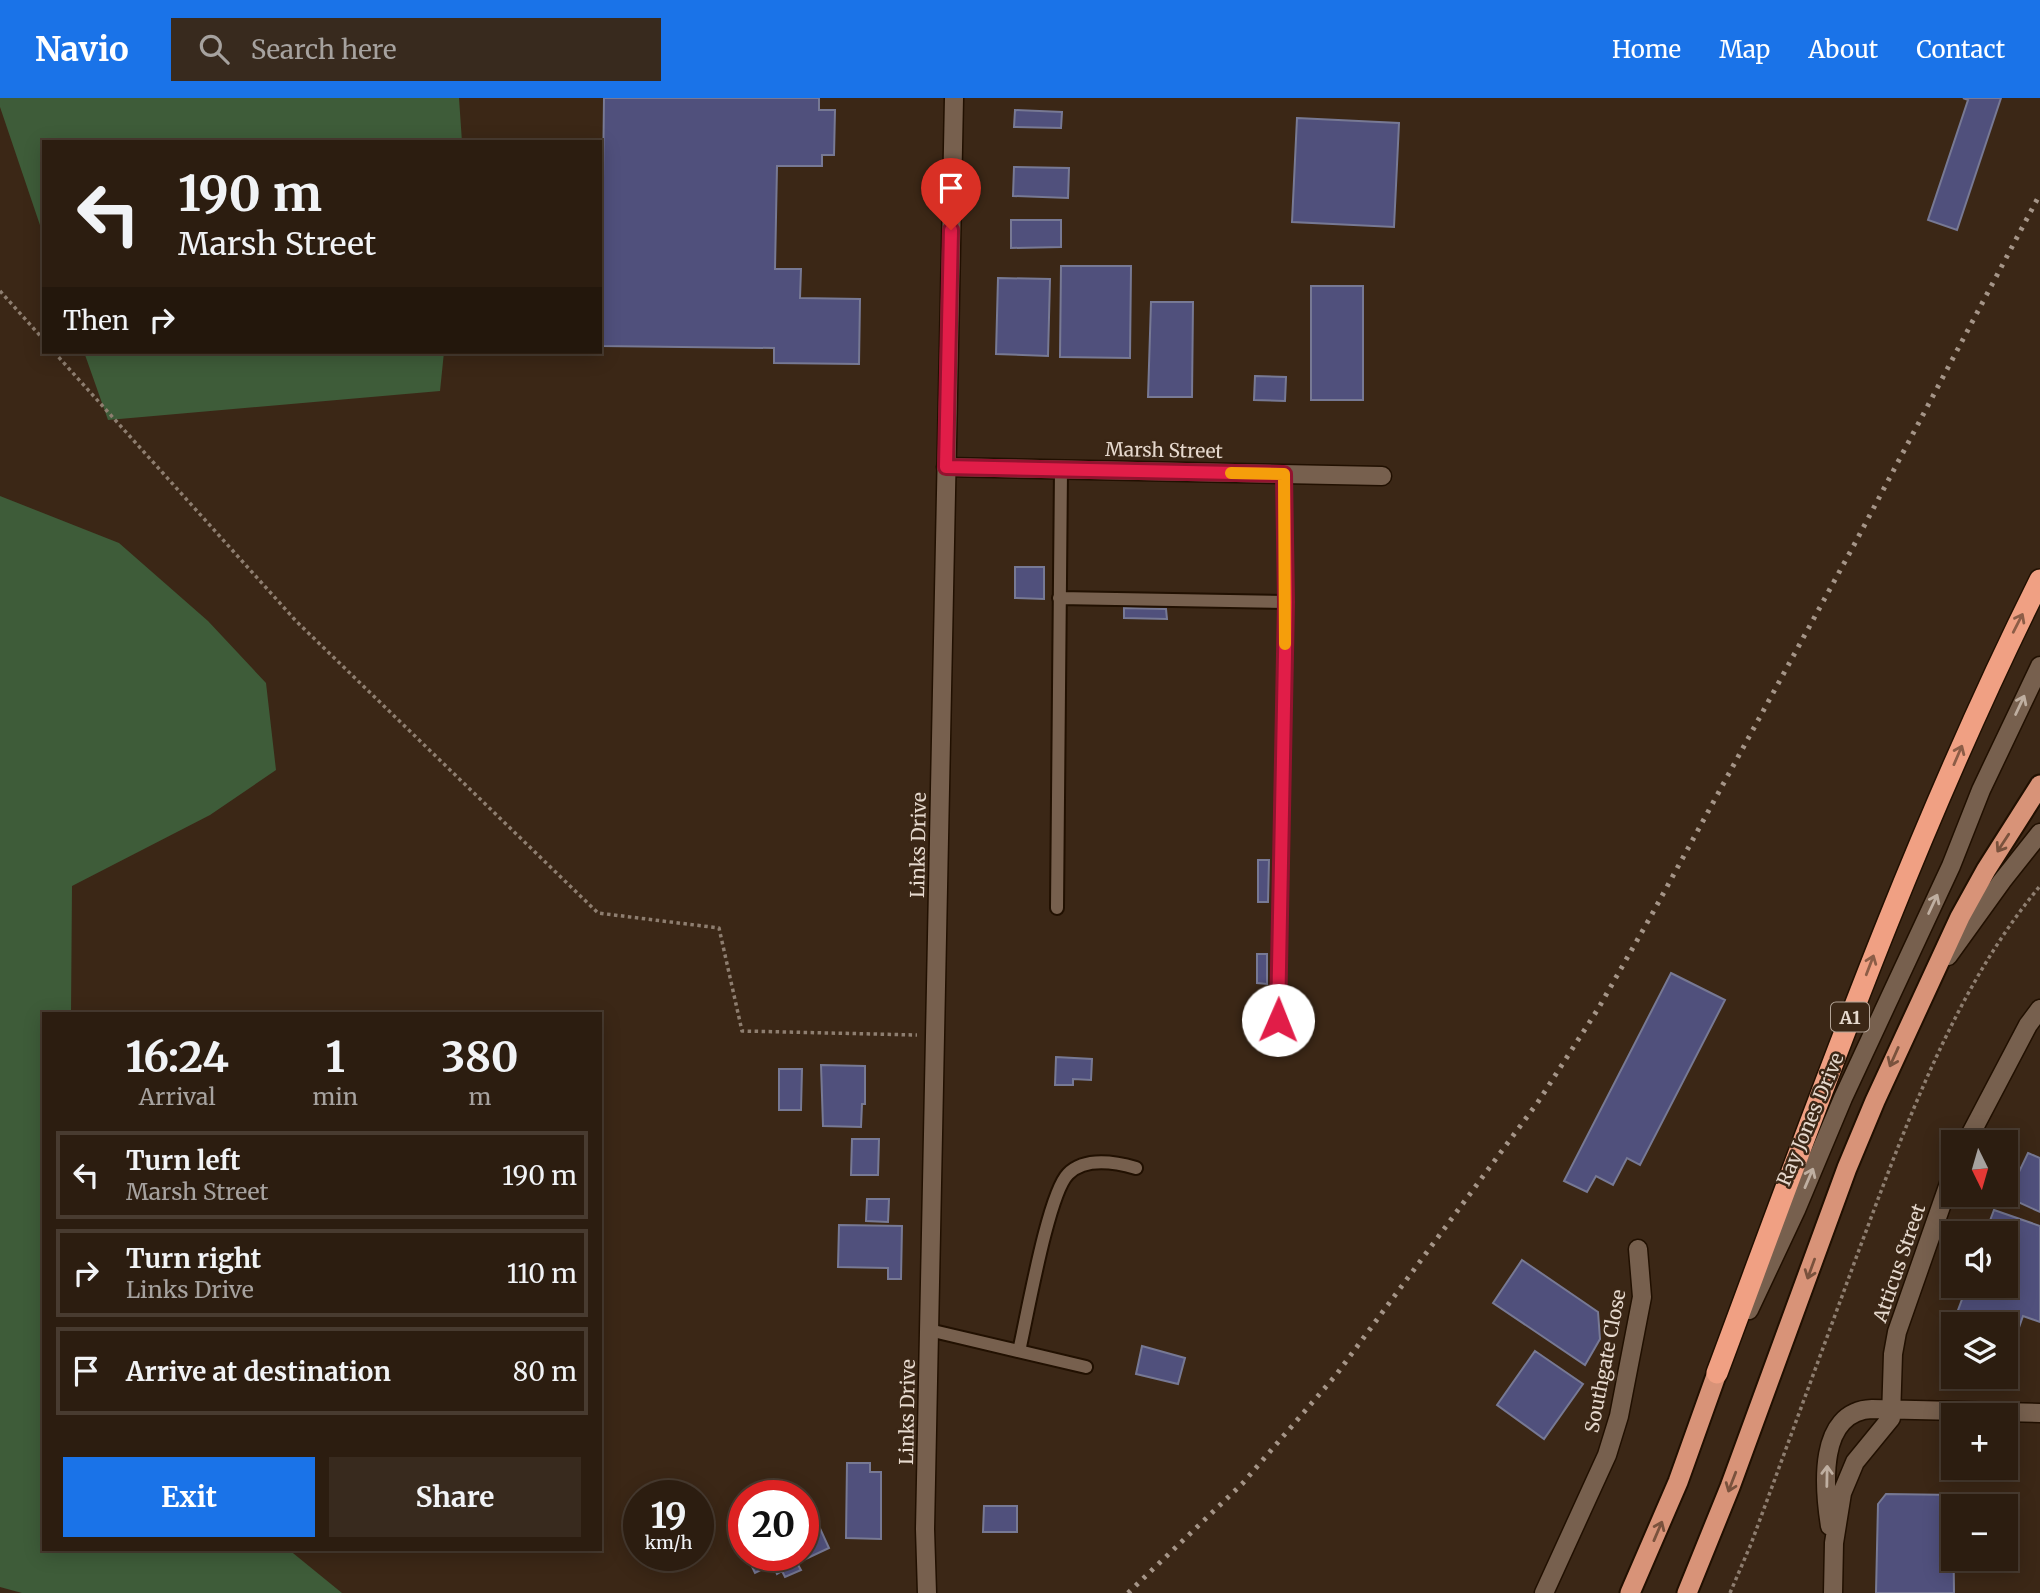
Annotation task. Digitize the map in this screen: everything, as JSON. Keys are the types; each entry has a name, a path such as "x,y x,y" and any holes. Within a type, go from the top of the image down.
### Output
{"highway":[{"name":"A1","path":"1717,1373 1887,920 1996,667 2040,580"},
{"path":"1687,1593 1730,1487 1847,1168 1902,1040 1975,888 2040,785"},
{"name":"Ray Jones Drive","path":"1630,1593 1678,1482 1717,1373"}],"street":[{"name":"Links Drive","path":"927,1593 925,1530 954,98"},
{"name":"Marsh Street","path":"946,467 1382,475"},
{"name":"Ray Jones Drive","path":"1717,1373 1777,1252 1843,1098 1951,866 1981,790 2040,666"},
{"path":"1935,974 2040,833"},
{"path":"1973,1130 2028,1025 2040,1009"},
{"name":"Atticus Street","path":"1892,1411 1893,1354 1897,1332 1941,1206"},
{"name":"Southgate Close","path":"1544,1593 1607,1455 1619,1416 1642,1297 1638,1249"},
{"path":"1834,1544 1828,1514 1828,1456 1832,1438 1843,1421 1858,1410 2040,1413"},
{"path":"1833,1593 1834,1544 1842,1493 1852,1468 1889,1422 1892,1411"}],"lane":[{"path":"1057,908 1061,470"},
{"path":"1278,1020 1286,602 1284,474"},
{"path":"1059,598 1286,602"},
{"path":"1019,1351 1054,1201 1067,1175 1081,1165 1095,1163 1136,1168"},
{"path":"929,1330 1086,1367"}],"path":[{"path":"0,291 42,338"},
{"path":"56,354 296,621 598,914 719,928 742,1031 935,1035"},
{"path":"1730,1593 1751,1544 1885,1181 1937,1054 2003,934 2040,886"}],"green space":[{"path":"0,98 459,98 462,140 42,140 42,231 0,107"},
{"path":"85,354 444,354 440,391 108,420"},
{"path":"0,496 119,543 208,621 266,683 276,770 210,815 72,886 71,1012 42,1012 42,1551 290,1551 342,1593 22,1593 0,1587"}],"building":[{"path":"604,98 819,98 819,110 835,110 834,155 822,155 822,166 777,166 775,269 801,269 800,298 860,299 859,364 774,363 774,348 602,346"},
{"path":"1963,98 2001,98 1957,230 1928,220 1968,100"},
{"path":"1015,110 1062,112 1061,128 1014,127"},
{"path":"1297,118 1399,123 1394,227 1292,222"},
{"path":"1014,167 1069,168 1068,198 1013,196"},
{"path":"1011,220 1061,220 1061,247 1011,248"},
{"path":"1061,266 1131,266 1130,358 1060,357"},
{"path":"998,278 1050,279 1048,356 996,354"},
{"path":"1311,286 1363,286 1363,400 1311,400"},
{"path":"1151,302 1193,302 1192,397 1148,397"},
{"path":"1255,376 1286,377 1285,401 1254,400"},
{"path":"1015,567 1044,567 1044,599 1015,598"},
{"path":"1124,608 1166,609 1167,619 1124,618"},
{"path":"1258,860 1269,860 1268,902 1258,902"},
{"path":"1257,954 1267,954 1267,984 1257,983"},
{"path":"1671,973 1725,1000 1640,1165 1627,1158 1613,1185 1596,1176 1587,1192 1564,1181"},
{"path":"1056,1057 1092,1059 1091,1080 1073,1079 1073,1085 1055,1085"},
{"path":"821,1065 865,1066 865,1104 862,1104 861,1127 823,1126"},
{"path":"779,1069 802,1069 801,1110 779,1110"},
{"path":"852,1139 879,1139 878,1175 851,1175"},
{"path":"2028,1153 2040,1158 2040,1212 2018,1202 2018,1174"},
{"path":"867,1199 889,1199 888,1222 866,1221"},
{"path":"1994,1210 2040,1226 2040,1322 2023,1316 2018,1330 2018,1312 1957,1312 1963,1298 2018,1298 2018,1221 1990,1221"},
{"path":"839,1225 902,1226 901,1279 888,1279 888,1268 838,1267"},
{"path":"1522,1260 1598,1312 1600,1339 1585,1365 1493,1303"},
{"path":"1142,1346 1185,1358 1178,1384 1136,1374"},
{"path":"1535,1351 1583,1384 1544,1439 1497,1405"},
{"path":"847,1463 870,1463 870,1472 881,1472 881,1539 846,1538"},
{"path":"1886,1494 1941,1495 1941,1571 1954,1571 1954,1593 1876,1593 1878,1504"},
{"path":"984,1506 1017,1506 1017,1532 983,1532"},
{"path":"819,1526 829,1548 819,1553"},
{"path":"782,1571 799,1571 785,1577"}],"railway":[{"path":"1128,1593 1242,1484 1336,1375 1538,1102 1598,1009 1651,916 1854,545 2040,194"}],"slow traffic":[{"path":"1231,473 1284,474 1285,644"}],"route":[{"path":"951,230 946,467 1284,474 1286,602 1278,1020"}]}
